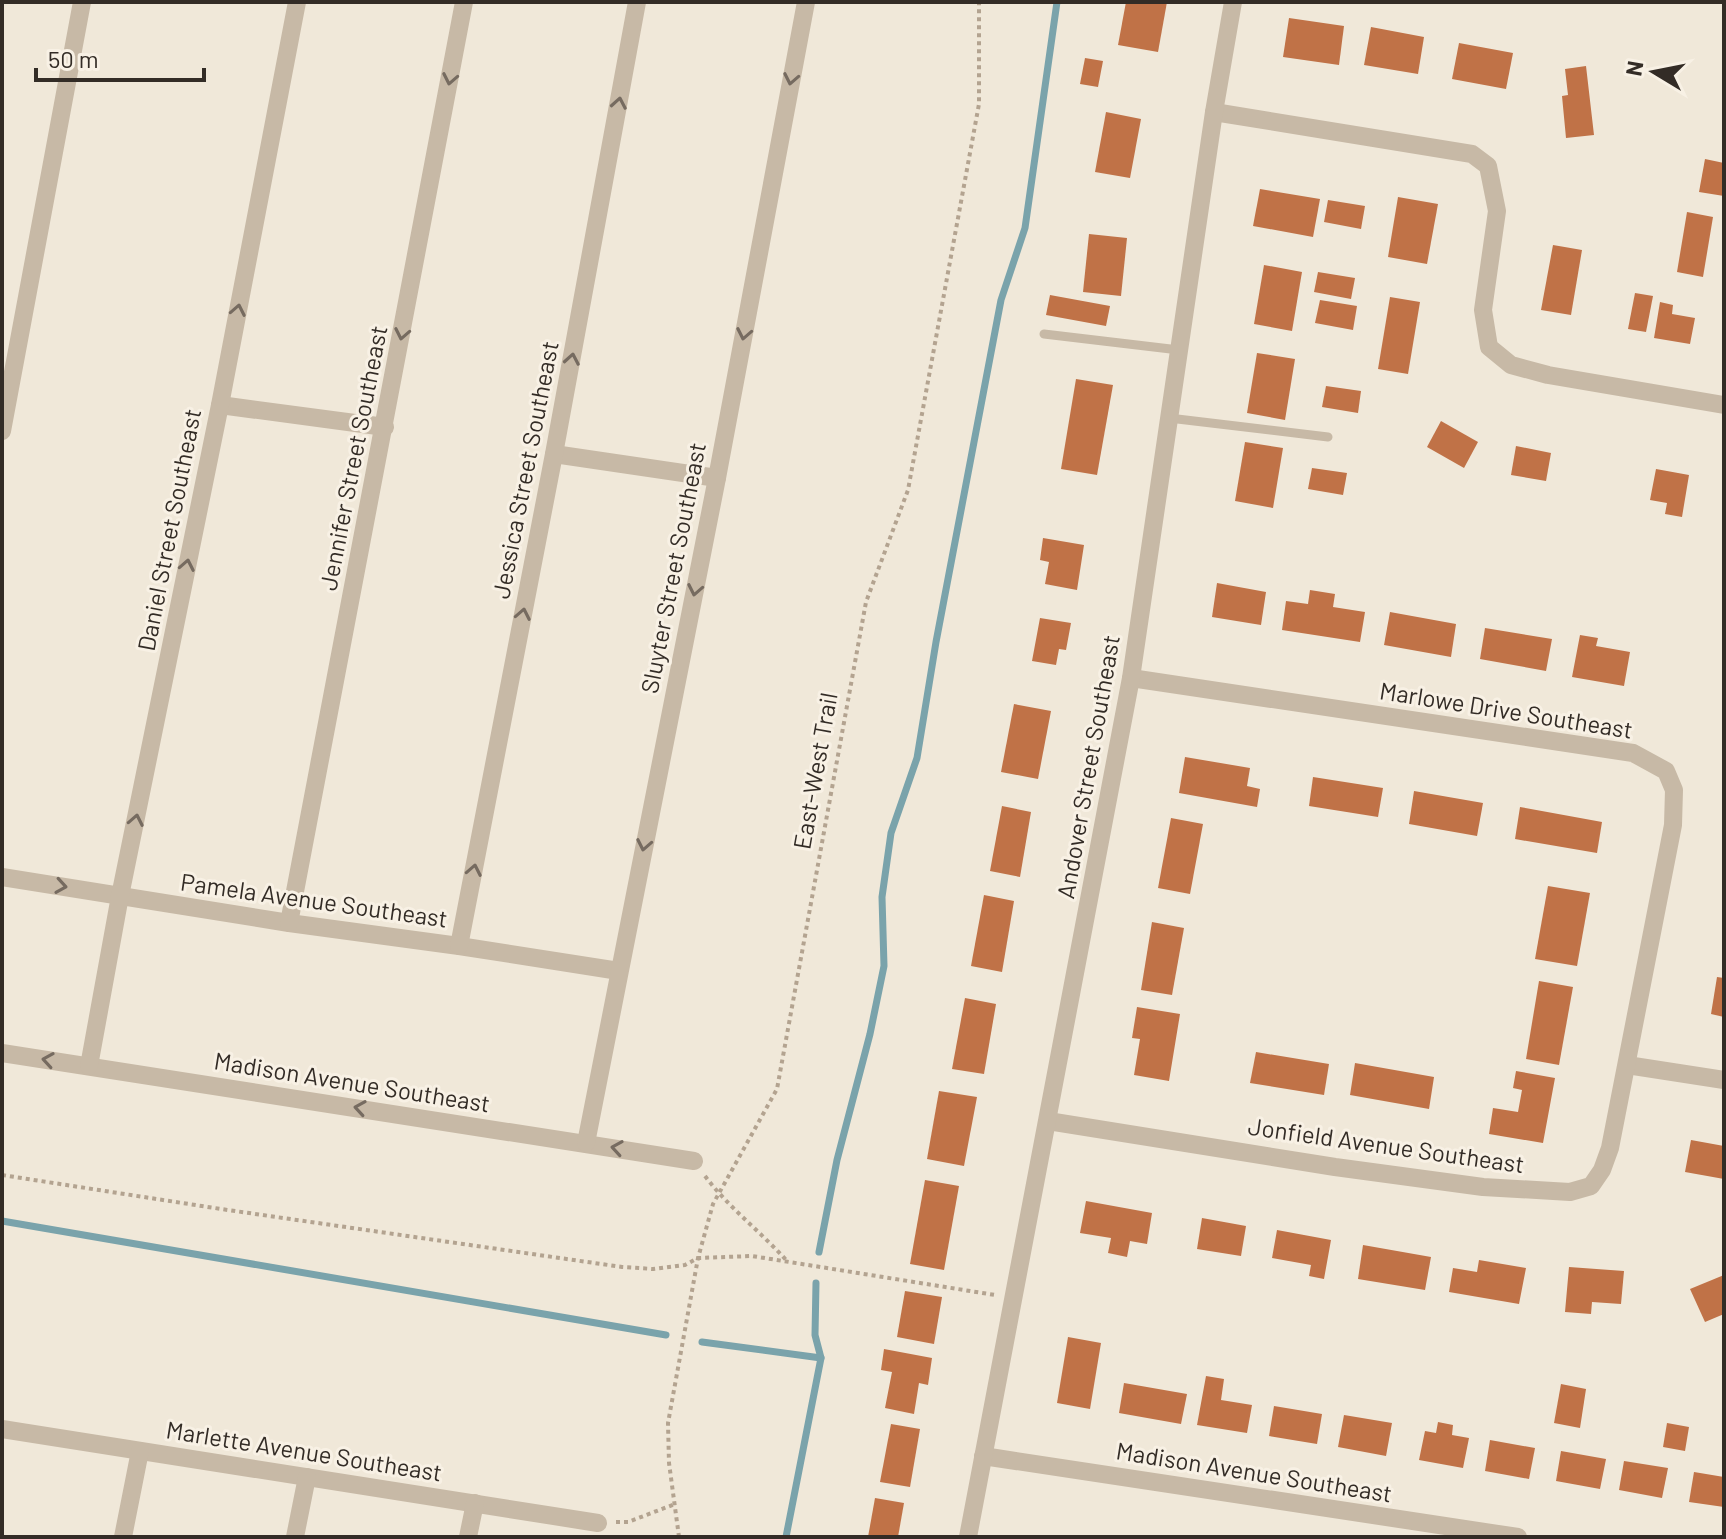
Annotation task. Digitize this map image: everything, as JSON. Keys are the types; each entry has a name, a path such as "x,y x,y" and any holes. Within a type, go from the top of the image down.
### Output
{"street":[{"path":"2,431 82,2"},
{"name":"Daniel Street Southeast","path":"89,1066 297,2"},
{"name":"Jennifer Street Southeast","path":"289,923 464,2"},
{"name":"Jessica Street Southeast","path":"459,946 637,2"},
{"name":"Sluyter Street Southeast","path":"586,1143 717,478 806,2"},
{"name":"Andover Street Southeast","path":"968,1537 1131,678 1233,2"},
{"path":"1214,112 1472,154 1488,166 1497,211 1483,310 1489,347 1511,365 1548,375 1724,405"},
{"path":"220,405 385,427"},
{"path":"554,454 717,478"},
{"name":"Marlowe Drive Southeast","path":"1131,678 1633,753 1666,771 1674,790 1673,825 1627,1065"},
{"name":"Pamela Avenue Southeast","path":"2,877 619,971"},
{"name":"Madison Avenue Southeast","path":"2,1053 694,1161"},
{"path":"1627,1065 1724,1080"},
{"name":"Jonfield Avenue Southeast","path":"1048,1121 1349,1169 1483,1187 1570,1192 1591,1186 1602,1170 1610,1148 1627,1065"},
{"name":"Marlette Avenue Southeast","path":"2,1429 598,1523"},
{"path":"123,1537 140,1451"},
{"name":"Madison Avenue Southeast","path":"983,1456 1518,1537"},
{"path":"295,1537 307,1477"},
{"path":"468,1537 475,1503"}],"lane":[{"path":"1044,334 1179,350"},
{"path":"1169,418 1328,437"}],"path":[{"name":"East-West Trail","path":"679,1537 669,1463 668,1423 698,1258 713,1204 777,1089 866,602 908,490 979,104 979,2"},
{"path":"694,1161 718,1194 788,1262"},
{"path":"2,1175 622,1267 653,1269 685,1265 698,1258 752,1256 1013,1298"},
{"path":"598,1523 628,1522 675,1504"}],"building":[{"path":"1126,2 1167,2 1158,52 1118,45"},
{"path":"1289,18 1344,26 1339,65 1283,57"},
{"path":"1371,27 1424,37 1418,74 1364,65"},
{"path":"1459,43 1513,53 1506,89 1452,79"},
{"path":"1085,58 1103,61 1098,87 1080,84"},
{"path":"1586,66 1594,135 1566,138 1562,96 1568,95 1565,69"},
{"path":"1106,112 1141,119 1130,178 1095,172"},
{"path":"1705,159 1724,163 1724,196 1699,192"},
{"path":"1260,189 1320,199 1313,237 1253,226"},
{"path":"1398,197 1438,204 1427,264 1388,257"},
{"path":"1328,200 1365,206 1361,229 1324,222"},
{"path":"1687,212 1713,217 1703,277 1677,272"},
{"path":"1089,234 1127,238 1121,296 1083,292"},
{"path":"1553,245 1582,250 1571,315 1541,310"},
{"path":"1264,265 1302,272 1292,331 1254,324"},
{"path":"1318,272 1355,278 1351,299 1314,292"},
{"path":"1635,293 1653,296 1646,332 1628,329"},
{"path":"1050,295 1110,306 1106,326 1046,315"},
{"path":"1390,297 1420,302 1408,374 1378,369"},
{"path":"1320,300 1357,306 1353,330 1315,323"},
{"path":"1660,302 1673,305 1672,314 1695,318 1690,344 1654,338"},
{"path":"1257,353 1295,359 1285,420 1247,413"},
{"path":"1076,379 1113,385 1097,475 1061,469"},
{"path":"1326,386 1361,391 1358,413 1322,407"},
{"path":"1441,421 1478,442 1464,468 1427,447"},
{"path":"1245,442 1283,448 1273,508 1235,501"},
{"path":"1516,446 1551,453 1546,481 1511,475"},
{"path":"1312,468 1347,473 1343,495 1308,489"},
{"path":"1656,469 1689,475 1682,517 1665,514 1667,503 1650,500"},
{"path":"1043,538 1084,545 1077,590 1045,584 1049,562 1040,560"},
{"path":"1217,583 1266,592 1261,625 1212,617"},
{"path":"1310,590 1335,594 1333,607 1365,612 1360,642 1282,630 1286,601 1308,604"},
{"path":"1390,612 1456,624 1451,657 1384,645"},
{"path":"1040,618 1071,623 1066,650 1059,649 1056,665 1032,661"},
{"path":"1485,628 1552,639 1546,671 1480,659"},
{"path":"1580,635 1598,638 1596,646 1630,652 1624,686 1572,677"},
{"path":"1014,704 1051,711 1038,779 1001,772"},
{"path":"1185,757 1250,768 1247,786 1260,789 1257,807 1179,793"},
{"path":"1313,777 1383,788 1378,817 1309,806"},
{"path":"1414,791 1483,803 1477,836 1409,824"},
{"path":"1002,806 1031,812 1020,877 990,871"},
{"path":"1520,807 1602,822 1597,853 1515,839"},
{"path":"1171,818 1203,824 1190,894 1158,888"},
{"path":"1548,886 1590,893 1577,966 1535,959"},
{"path":"984,895 1014,901 1002,972 971,966"},
{"path":"1152,922 1184,928 1172,995 1141,990"},
{"path":"1717,977 1724,978 1724,1017 1711,1014"},
{"path":"1539,981 1573,987 1559,1065 1526,1059"},
{"path":"965,998 996,1004 984,1074 952,1069"},
{"path":"1137,1007 1180,1014 1169,1081 1134,1075 1140,1039 1132,1038"},
{"path":"1256,1052 1329,1064 1324,1095 1250,1083"},
{"path":"1355,1063 1434,1077 1429,1109 1350,1095"},
{"path":"1516,1071 1555,1078 1543,1143 1489,1134 1493,1108 1518,1112 1522,1090 1513,1088"},
{"path":"939,1091 977,1097 964,1166 927,1159"},
{"path":"1691,1140 1724,1146 1724,1179 1685,1172"},
{"path":"925,1180 959,1186 944,1270 910,1264"},
{"path":"1086,1201 1152,1213 1147,1244 1130,1241 1127,1257 1108,1253 1111,1238 1080,1233"},
{"path":"1202,1218 1246,1226 1241,1256 1197,1249"},
{"path":"1277,1230 1331,1240 1324,1279 1309,1276 1311,1265 1272,1258"},
{"path":"1363,1245 1431,1257 1425,1290 1358,1279"},
{"path":"1479,1260 1526,1268 1519,1304 1449,1292 1453,1268 1477,1272"},
{"path":"1569,1267 1624,1271 1621,1304 1592,1302 1591,1314 1565,1312"},
{"path":"1724,1275 1724,1314 1705,1322 1690,1289"},
{"path":"905,1291 942,1297 934,1344 897,1337"},
{"path":"1068,1337 1101,1343 1090,1409 1057,1403"},
{"path":"884,1349 932,1358 928,1385 919,1383 914,1414 885,1408 892,1372 881,1370"},
{"path":"1206,1376 1224,1379 1221,1400 1252,1405 1247,1433 1197,1425"},
{"path":"1124,1383 1187,1394 1181,1424 1119,1413"},
{"path":"1561,1384 1586,1389 1580,1428 1554,1423"},
{"path":"1274,1406 1322,1414 1317,1444 1269,1436"},
{"path":"1344,1415 1392,1423 1386,1456 1338,1447"},
{"path":"1438,1422 1453,1425 1452,1435 1469,1438 1463,1468 1419,1460 1425,1431 1436,1433"},
{"path":"1667,1423 1689,1427 1685,1451 1663,1447"},
{"path":"891,1424 920,1429 910,1487 880,1482"},
{"path":"1490,1440 1535,1448 1529,1479 1485,1471"},
{"path":"1561,1451 1606,1459 1600,1489 1556,1481"},
{"path":"1624,1461 1668,1468 1662,1498 1619,1490"},
{"path":"1694,1472 1724,1477 1724,1507 1689,1502"},
{"path":"875,1498 904,1503 898,1537 868,1537"}],"waterway":[{"path":"819,1252 837,1160 870,1034 884,966 882,897 891,833 917,758 1001,300 1025,228 1057,2"},
{"path":"2,1221 666,1335"},
{"path":"786,1537 821,1358 815,1335 816,1283"},
{"path":"702,1342 821,1358"}]}
